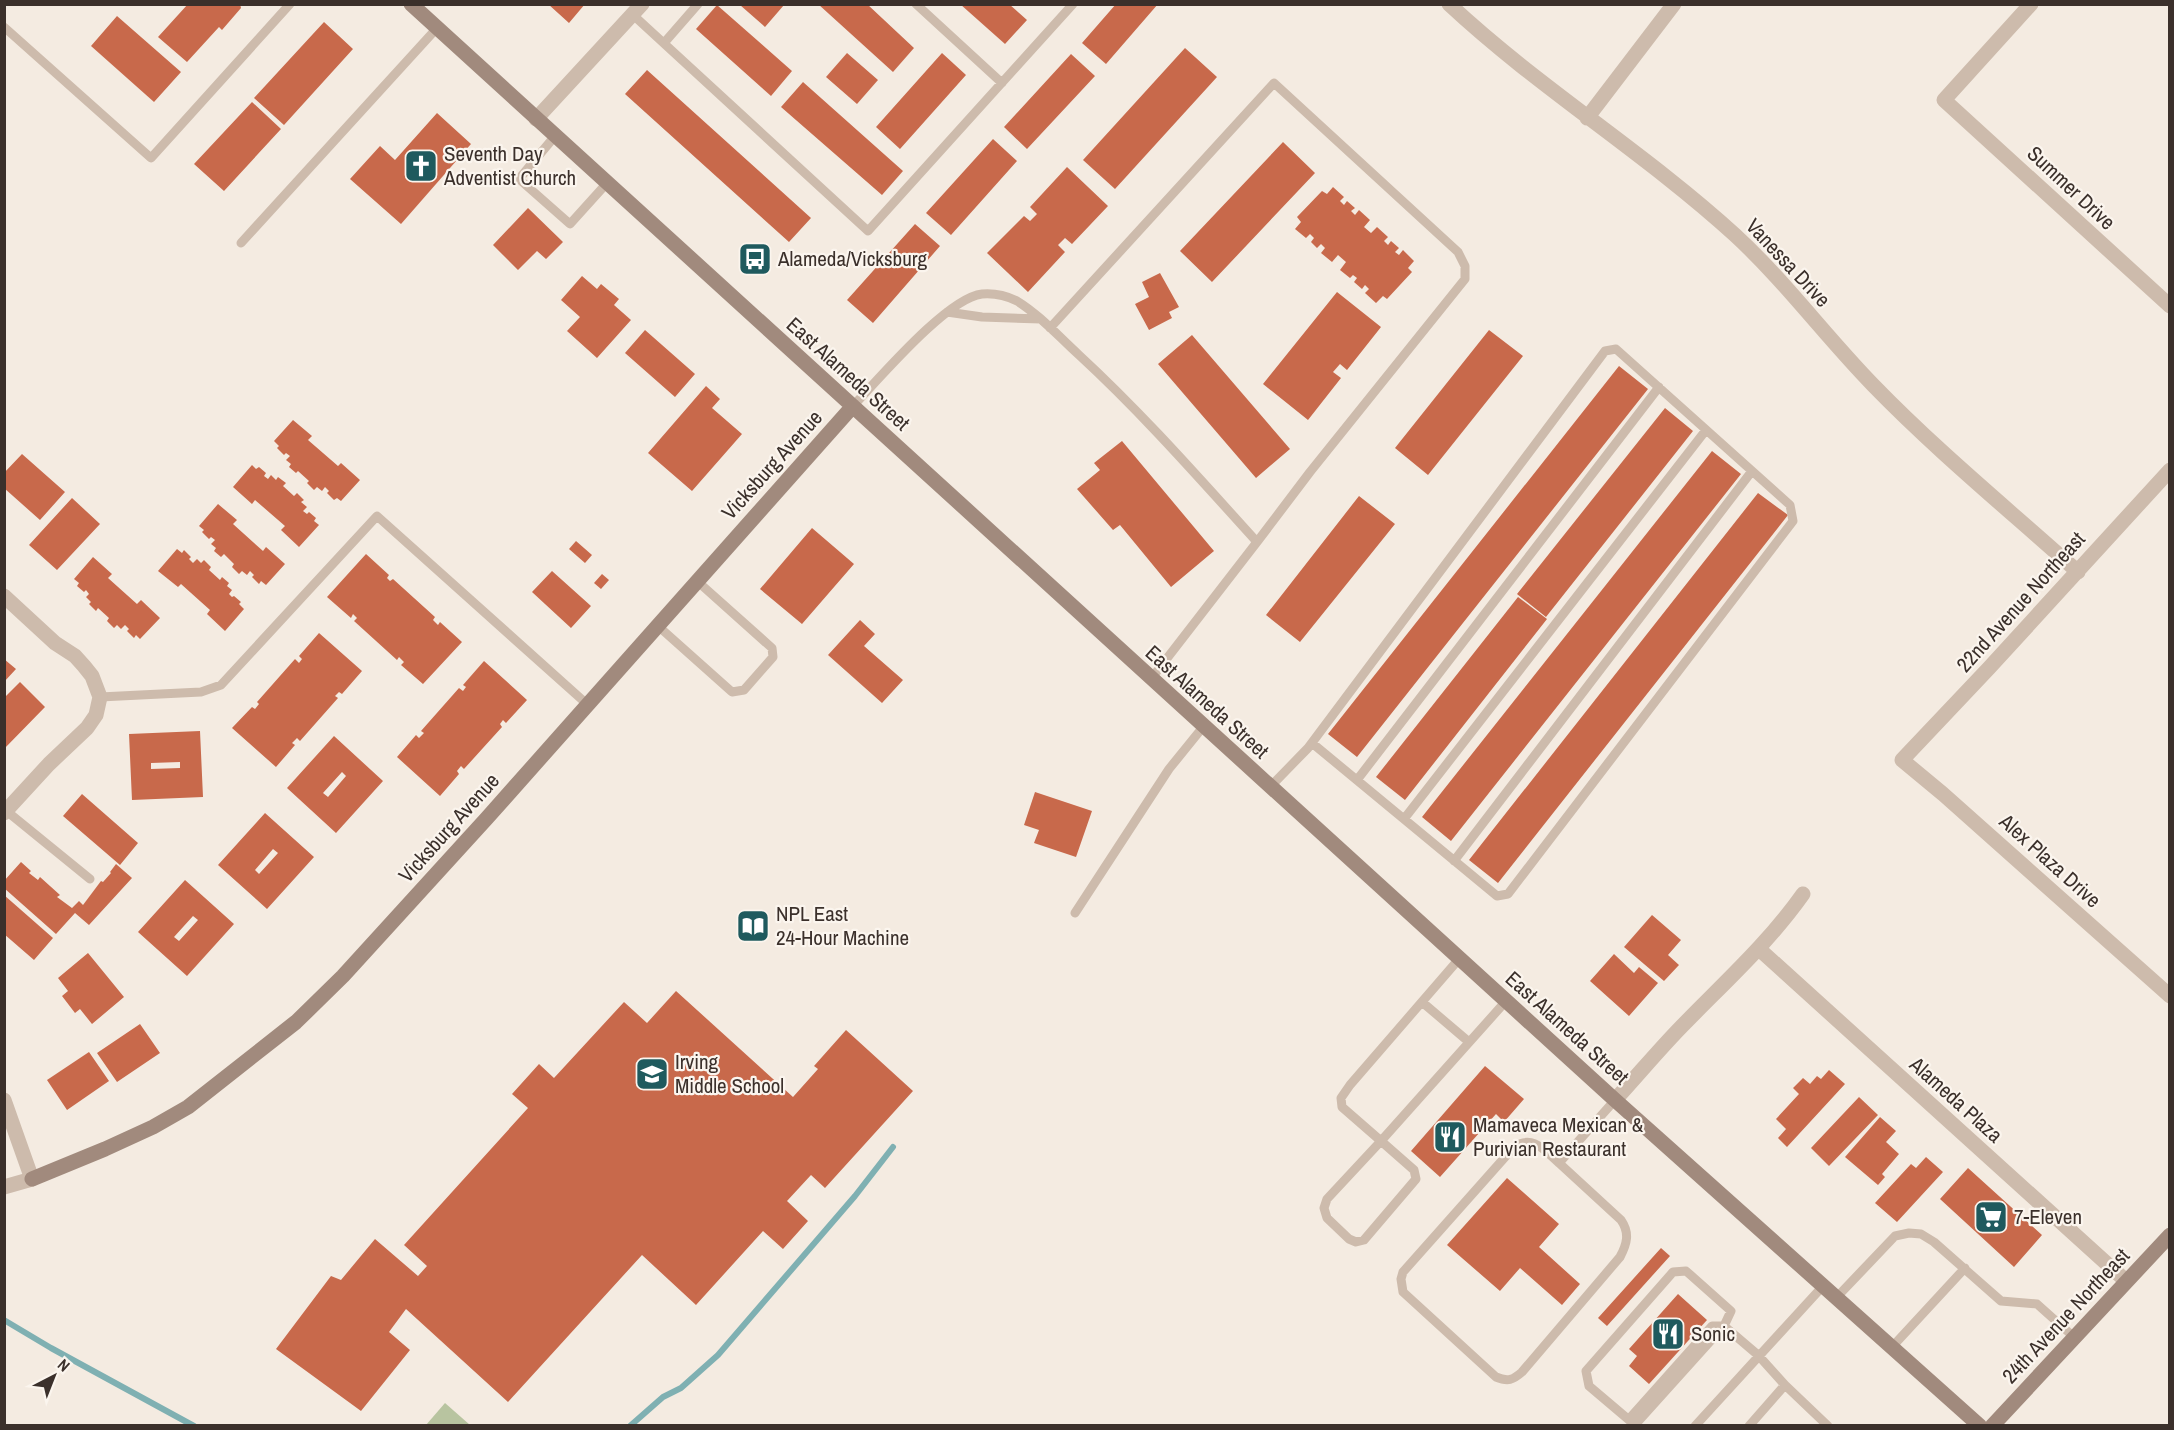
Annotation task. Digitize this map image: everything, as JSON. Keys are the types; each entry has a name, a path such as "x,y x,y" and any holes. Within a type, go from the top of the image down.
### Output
{"street":[{"name":"East Alameda Street","path":"411,4 1459,959 1980,1425"},
{"name":"Vanessa Drive","path":"1449,4 1523,69 1699,204 1736,236 1909,421 2078,572"},
{"path":"1587,118 1674,4"},
{"name":"Summer Drive","path":"2031,4 1944,100 2169,306"},
{"path":"536,119 637,9"},
{"name":"Vicksburg Avenue","path":"4,1187 32,1179 153,1127 188,1107 228,1078 296,1022 343,976 588,705 853,406"},
{"name":"22nd Avenue Northeast","path":"1902,760 2078,572 2169,470"},
{"path":"4,597 55,643 75,656 99,688 100,696 96,715 87,728 5,811"},
{"name":"Alex Plaza Drive","path":"1902,760 2169,996"},
{"path":"1615,1100 1683,1024 1759,949 1803,894"},
{"name":"Alameda Plaza","path":"1759,949 2126,1281"},
{"path":"4,1100 32,1179"},
{"name":"24th Avenue Northeast","path":"1992,1425 2169,1235"}],"lane":[{"path":"4,27 151,158 290,4"},
{"path":"664,43 698,4"},
{"path":"916,4 1002,83"},
{"path":"637,9 664,43 868,231 1073,4"},
{"path":"241,243 437,28"},
{"path":"1050,328 1274,83 1458,252 1465,266 1465,279 1310,472 1151,679"},
{"path":"555,136 519,179 570,224 607,183"},
{"path":"853,406 920,336 947,312 967,299 981,294 1000,294 1017,301 1041,319 1135,409 1257,542"},
{"path":"947,312 982,317 1041,319"},
{"path":"1270,787 1312,743 1605,351 1616,349 1790,505 1794,521 1508,894 1497,896 1312,743"},
{"path":"1357,780 1659,387"},
{"path":"1404,819 1706,430"},
{"path":"1454,861 1752,471"},
{"path":"100,696 201,692 221,685 377,516 588,705"},
{"path":"658,626 732,692 744,690 773,657 772,648 697,581"},
{"path":"1075,913 1169,769 1203,727"},
{"path":"5,811 90,879"},
{"path":"1459,959 1341,1098 1342,1107 1380,1142 1414,1170 1416,1179 1364,1240 1356,1242 1349,1239 1327,1218 1324,1208 1327,1199 1380,1142 1506,1001"},
{"path":"1422,1002 1469,1042"},
{"path":"1558,1163 1615,1100"},
{"path":"1524,1142 1533,1142 1558,1163 1621,1220 1627,1230 1627,1242 1620,1257 1522,1372 1514,1379 1505,1381 1496,1377 1403,1292 1401,1279 1403,1272 1514,1147 1524,1142"},
{"path":"1836,1298 1895,1236 1909,1233 1921,1234 1934,1242 2001,1301 2037,1304 2075,1338"},
{"path":"1892,1347 1965,1268"},
{"path":"1686,1270 1731,1311 1724,1326 1633,1423 1589,1386 1586,1371 1673,1272 1686,1270"},
{"path":"1695,1425 1823,1286"},
{"path":"1724,1326 1758,1355 1785,1385 1828,1425"},
{"path":"1749,1425 1785,1385"}],"green space":[{"path":"445,1403 470,1425 426,1425"}],"building":[{"path":"188,4 240,4 241,8 222,30 219,27 187,62 158,37"},
{"path":"548,4 585,4 569,23"},
{"path":"818,4 867,4 914,48 893,72"},
{"path":"960,4 1009,4 1027,20 1005,44"},
{"path":"1116,4 1158,4 1106,64 1082,43"},
{"path":"717,5 792,71 771,96 696,29"},
{"path":"740,5 784,5 765,27"},
{"path":"117,16 181,72 154,102 91,46"},
{"path":"324,22 353,49 284,125 254,98"},
{"path":"1185,48 1217,77 1115,189 1083,160"},
{"path":"847,53 878,80 857,104 826,77"},
{"path":"942,53 966,75 900,149 876,127"},
{"path":"1071,54 1095,76 1027,149 1004,127"},
{"path":"647,70 811,218 789,242 625,94"},
{"path":"803,82 903,171 882,195 781,107"},
{"path":"252,102 281,129 224,191 194,164"},
{"path":"437,113 471,144 401,224 350,179 380,146 395,160"},
{"path":"993,139 1017,161 951,235 926,213"},
{"path":"1283,142 1315,173 1212,282 1180,251"},
{"path":"1067,167 1108,206 1072,244 1065,238 1058,245 1065,252 1028,292 987,253 1024,216 1030,221 1037,214 1030,207"},
{"path":"1333,187 1344,197 1340,201 1344,205 1347,201 1355,208 1351,211 1355,215 1359,210 1370,220 1364,227 1371,233 1377,227 1388,237 1384,241 1388,245 1391,241 1399,248 1395,252 1399,255 1403,250 1414,261 1408,268 1412,272 1387,299 1383,296 1376,303 1365,293 1369,289 1365,285 1362,289 1354,282 1357,278 1353,275 1350,278 1340,270 1346,262 1338,255 1332,262 1321,253 1325,248 1321,244 1317,248 1311,242 1314,238 1310,234 1306,238 1295,229 1301,222 1297,217 1322,191 1327,194"},
{"path":"528,208 563,242 546,259 537,251 518,270 493,245"},
{"path":"915,224 940,246 873,323 847,300"},
{"path":"1160,273 1179,307 1169,312 1172,318 1149,330 1135,304 1149,297 1142,282"},
{"path":"582,276 597,289 601,284 619,299 614,305 631,320 597,358 567,331 580,317 561,300"},
{"path":"1337,292 1381,327 1347,370 1340,364 1333,372 1341,378 1308,420 1263,384"},
{"path":"645,330 695,374 675,397 625,353"},
{"path":"1489,330 1523,356 1428,475 1395,448"},
{"path":"1192,335 1290,449 1256,478 1158,364"},
{"path":"1619,366 1648,389 1357,757 1328,734"},
{"path":"706,386 720,399 712,408 742,434 692,491 648,453"},
{"path":"1665,408 1693,431 1546,617 1517,594"},
{"path":"293,420 312,436 308,440 338,466 341,463 360,480 341,501 337,498 334,500 325,487 322,491 317,487 314,490 307,483 309,481 298,471 296,473 289,467 291,464 286,460 290,456 286,453 284,455 277,448 279,446 274,441"},
{"path":"1122,441 1214,551 1171,587 1120,525 1113,530 1077,489 1100,470 1094,463"},
{"path":"1712,451 1741,474 1451,841 1422,817"},
{"path":"22,454 65,492 40,520 4,488 4,473"},
{"path":"252,465 266,473 264,476 268,479 271,475 276,480 278,477 286,483 283,486 294,496 297,493 304,500 301,502 307,507 303,511 307,514 309,512 316,518 314,521 319,525 299,547 281,530 285,526 255,500 252,504 233,487"},
{"path":"1758,493 1788,515 1498,883 1469,860"},
{"path":"1359,496 1395,524 1300,642 1266,615"},
{"path":"72,498 100,524 57,570 29,545"},
{"path":"218,504 237,520 233,524 263,551 266,547 285,564 266,585 261,581 259,584 250,571 247,575 242,571 239,574 232,567 234,564 224,554 221,557 214,551 216,548 211,544 215,540 211,537 209,539 202,532 204,530 199,526"},
{"path":"812,528 854,564 802,624 760,589"},
{"path":"576,541 592,555 585,563 569,549"},
{"path":"177,549 182,553 184,550 193,563 197,559 201,563 204,560 211,567 209,570 220,580 222,577 229,583 227,586 232,590 229,594 241,602 239,604 244,609 225,631 207,614 210,610 181,584 178,587 158,571"},
{"path":"366,554 389,575 387,578 390,581 393,579 435,617 433,620 438,625 440,622 462,642 423,684 401,665 404,662 399,657 397,660 354,621 357,618 353,614 351,618 327,597"},
{"path":"93,557 112,574 108,578 137,604 141,600 160,618 140,639 136,635 134,638 125,625 121,629 117,625 114,628 107,621 109,618 98,608 96,611 89,604 91,602 86,597 89,594 86,590 84,592 77,586 79,583 74,579"},
{"path":"552,571 591,606 571,628 532,592"},
{"path":"602,574 609,580 601,589 594,583"},
{"path":"1518,597 1547,619 1405,800 1376,777"},
{"path":"860,620 875,634 864,646 903,680 882,703 828,655"},
{"path":"319,633 362,671 342,694 339,692 335,696 338,698 300,741 297,738 292,743 295,745 276,767 232,728 252,707 255,709 259,704 257,702 295,659 299,663 302,659 299,656"},
{"path":"4,659 16,669 4,682"},
{"path":"484,661 527,700 506,723 503,720 500,724 502,727 464,769 461,766 457,771 459,774 440,796 397,757 416,735 419,738 424,733 421,731 459,688 463,691 466,687 463,685"},
{"path":"20,682 45,707 4,749 4,698"},
{"path":"200,731 203,797 132,800 129,734","holes":["180,762 180,768 151,769 151,763"]},
{"path":"334,736 383,781 336,833 287,788","holes":["342,772 346,776 328,797 323,793"]},
{"path":"1035,792 1092,811 1076,857 1034,843 1039,830 1024,825"},
{"path":"82,794 138,843 120,865 63,816"},
{"path":"265,813 314,857 267,909 218,865","holes":["273,849 278,853 259,874 255,870"]},
{"path":"21,862 31,871 29,873 38,880 40,877 60,895 57,897 72,908 79,901 83,905 116,864 132,878 89,925 75,913 56,934 4,888 4,881"},
{"path":"185,880 234,924 187,976 138,932","holes":["193,916 198,920 179,941 174,937"]},
{"path":"4,895 53,938 34,960 4,934"},
{"path":"1652,915 1681,940 1668,955 1679,965 1664,981 1624,947"},
{"path":"88,953 124,997 92,1024 80,1009 75,1013 62,996 68,991 58,978"},
{"path":"1614,954 1634,973 1639,967 1658,983 1629,1016 1590,981"},
{"path":"676,991 793,1097 818,1069 814,1066 846,1030 913,1091 825,1188 811,1175 787,1201 808,1221 783,1249 763,1231 696,1305 642,1255 508,1402 406,1309 389,1332 410,1350 361,1411 276,1349 331,1276 341,1280 375,1239 418,1276 427,1266 404,1245 528,1108 512,1094 539,1064 554,1078 624,1002 647,1023"},
{"path":"140,1024 160,1053 117,1082 97,1053"},
{"path":"89,1052 109,1081 67,1110 47,1080"},
{"name":"Mamaveca Mexican & Purivian Restaurant","path":"1485,1066 1524,1099 1504,1122 1496,1114 1440,1177 1411,1151"},
{"path":"1829,1070 1845,1084 1787,1147 1778,1138 1786,1129 1776,1119 1799,1094 1793,1088 1803,1078 1810,1084 1817,1076 1821,1079"},
{"path":"1859,1097 1878,1115 1829,1166 1811,1148"},
{"path":"1880,1117 1896,1131 1886,1142 1899,1154 1882,1174 1885,1177 1878,1185 1845,1157"},
{"path":"1926,1157 1943,1172 1897,1222 1875,1203 1911,1164 1916,1168"},
{"name":"7-Eleven","path":"1968,1168 2042,1235 2014,1267 1940,1199"},
{"path":"1507,1178 1559,1224 1539,1247 1580,1284 1562,1305 1520,1268 1500,1291 1447,1245"},
{"path":"1661,1248 1670,1256 1607,1326 1598,1318"},
{"name":"Sonic","path":"1678,1294 1707,1320 1649,1384 1629,1366 1637,1356 1629,1349"}],"waterway":[{"path":"630,1426 663,1397 681,1388 718,1355 855,1196 893,1147"},
{"path":"4,1320 194,1426"}],"place":[{"name":"Seventh Day Adventist Church","path":"421,166"},
{"name":"Alameda/Vicksburg","path":"755,259"},
{"name":"NPL East 24-Hour Machine","path":"753,926"},
{"name":"Irving Middle School","path":"652,1074"},
{"name":"Mamaveca Mexican & Purivian Restaurant","path":"1450,1137"},
{"name":"7-Eleven","path":"1991,1217"},
{"name":"Sonic","path":"1668,1334"}]}
